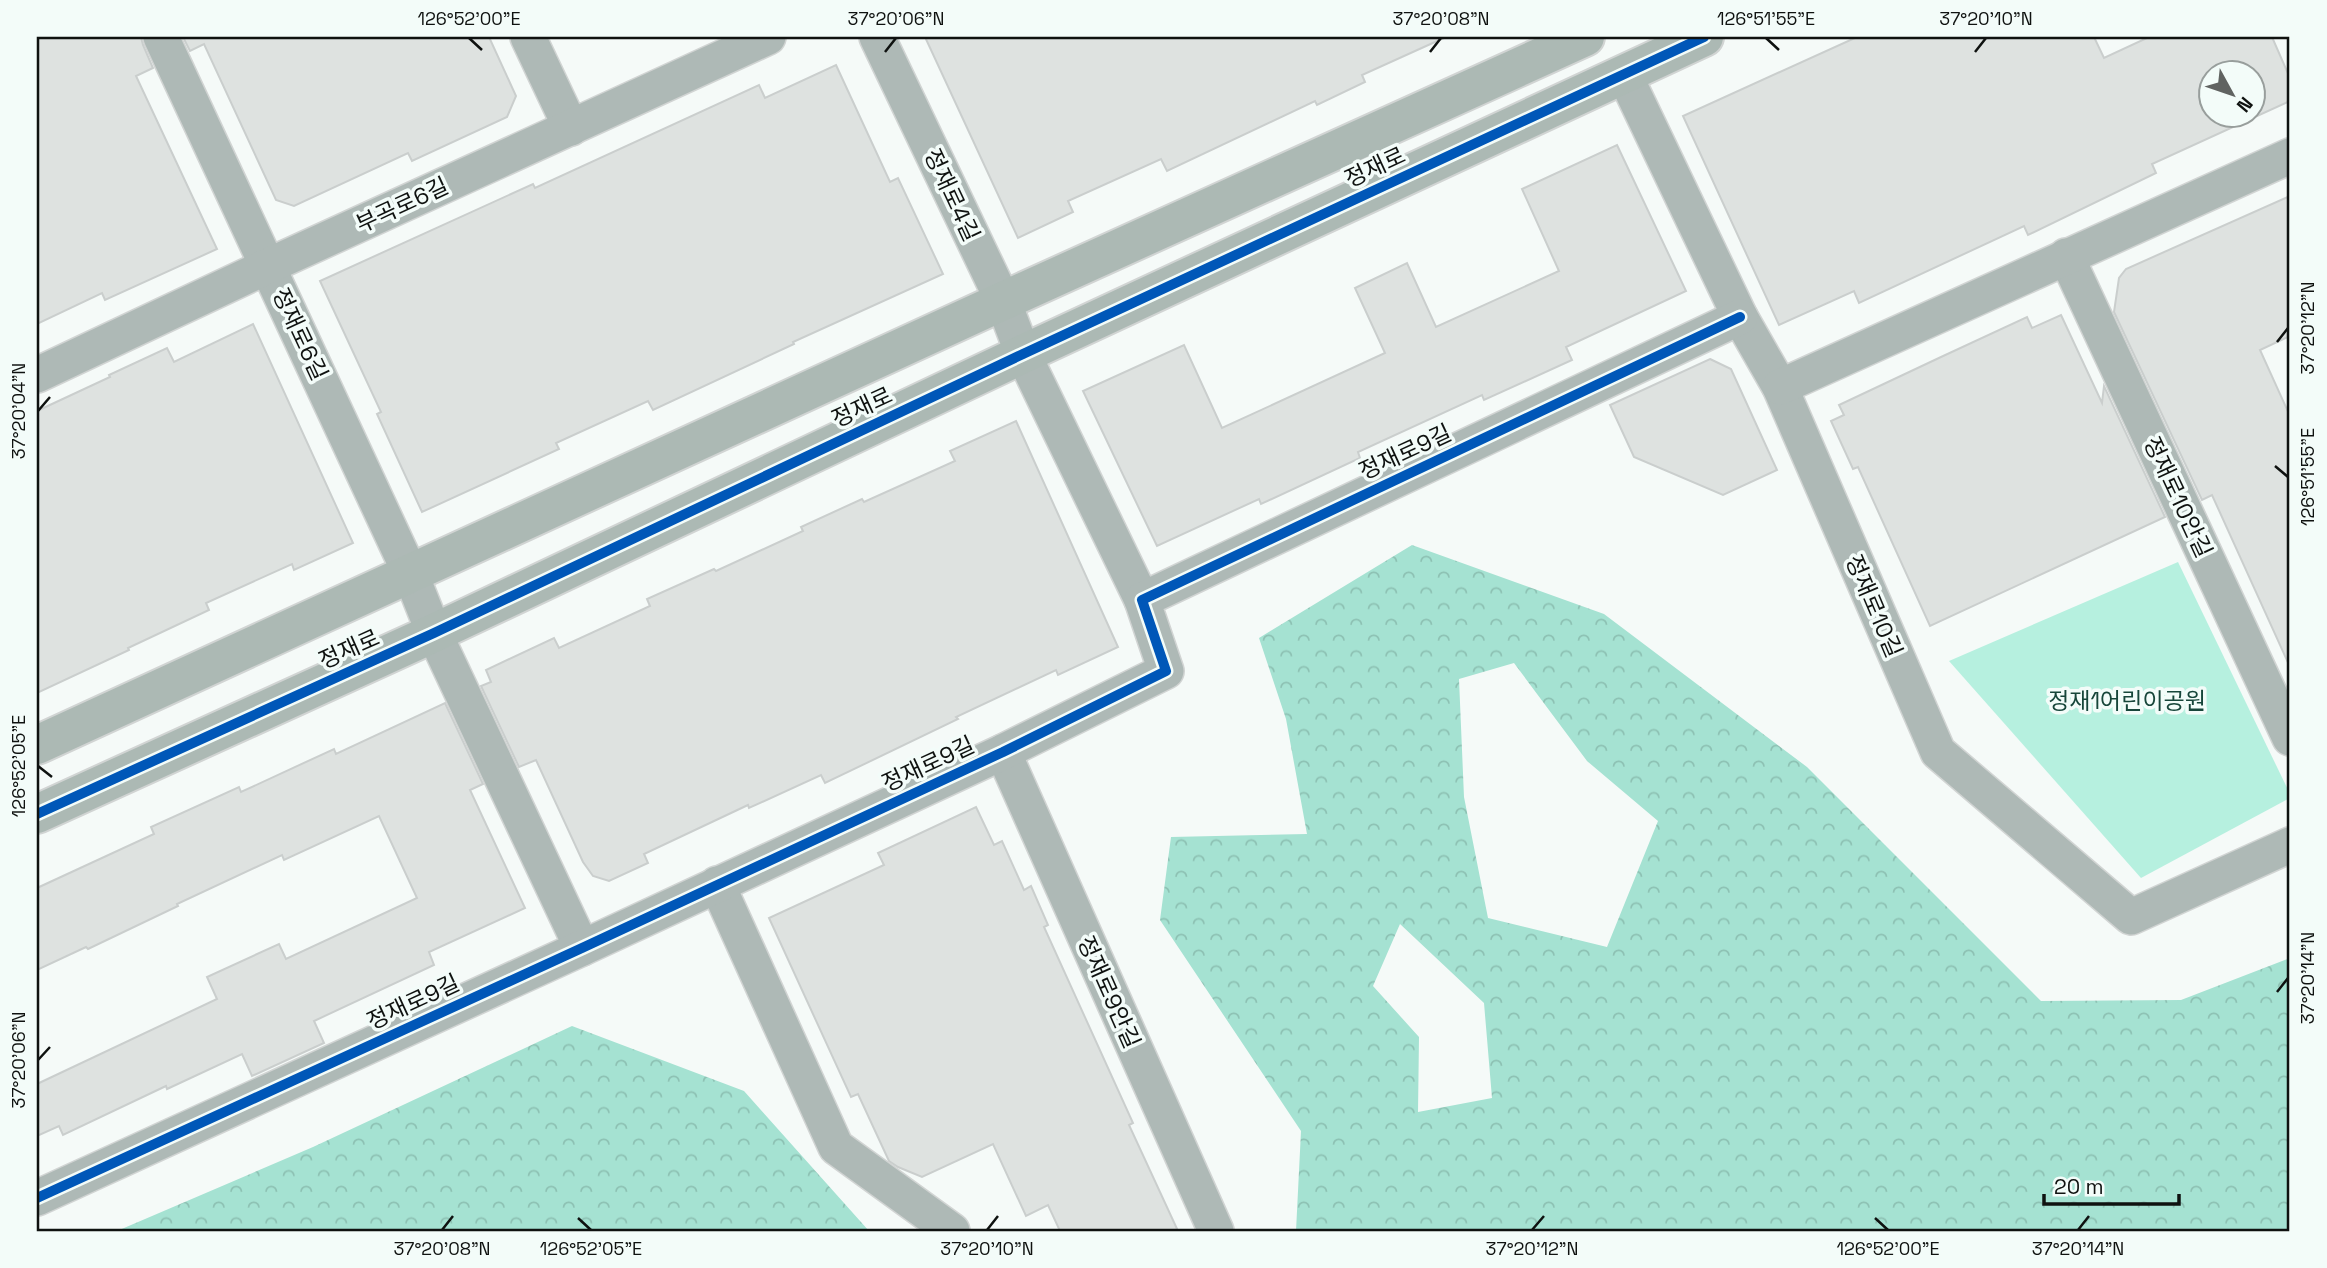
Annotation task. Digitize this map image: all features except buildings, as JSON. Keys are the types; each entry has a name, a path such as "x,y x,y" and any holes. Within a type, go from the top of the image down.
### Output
{"street":[{"name":"정재로6길","path":"161,37 582,948"},
{"path":"528,37 571,128"},
{"name":"부곡로6길","path":"37,375 768,37"},
{"name":"정재로4길","path":"877,37 1003,301 1023,354 1142,600"},
{"name":"정재로","path":"37,745 1584,37"},
{"name":"정재로","path":"37,814 435,633 1023,354 1704,37"},
{"name":"정재로10길","path":"1624,74 1740,317 1780,387 1938,752 2131,917 2290,845"},
{"path":"1780,387 2290,156"},
{"name":"정재로10안길","path":"2066,257 2290,738"},
{"name":"정재로9길","path":"37,1198 1003,752 1166,670 1142,600 1740,317"},
{"name":"정재로9안길","path":"1003,752 1216,1231"},
{"path":"717,884 836,1147 952,1231"}],"green space":[{"path":"1412,545 1604,614 1807,767 2041,1001 2181,1000 2290,958 2290,1231 1296,1231 1301,1131 1160,920 1171,837 1307,834 1286,719 1259,638","holes":["1514,663 1587,761 1658,821 1607,947 1488,918 1464,797 1459,679","1400,924 1484,1003 1492,1098 1418,1112 1419,1037 1373,986"]},
{"name":"정재1어린이공원","path":"2178,562 2290,798 2141,878 1949,661"},
{"path":"572,1026 744,1091 869,1231 117,1231 313,1147"}],"cycle path":[{"path":"37,814 434,633 1023,354 1704,37"},
{"path":"37,1198 1003,752 1166,671 1142,600 1740,317"}]}
